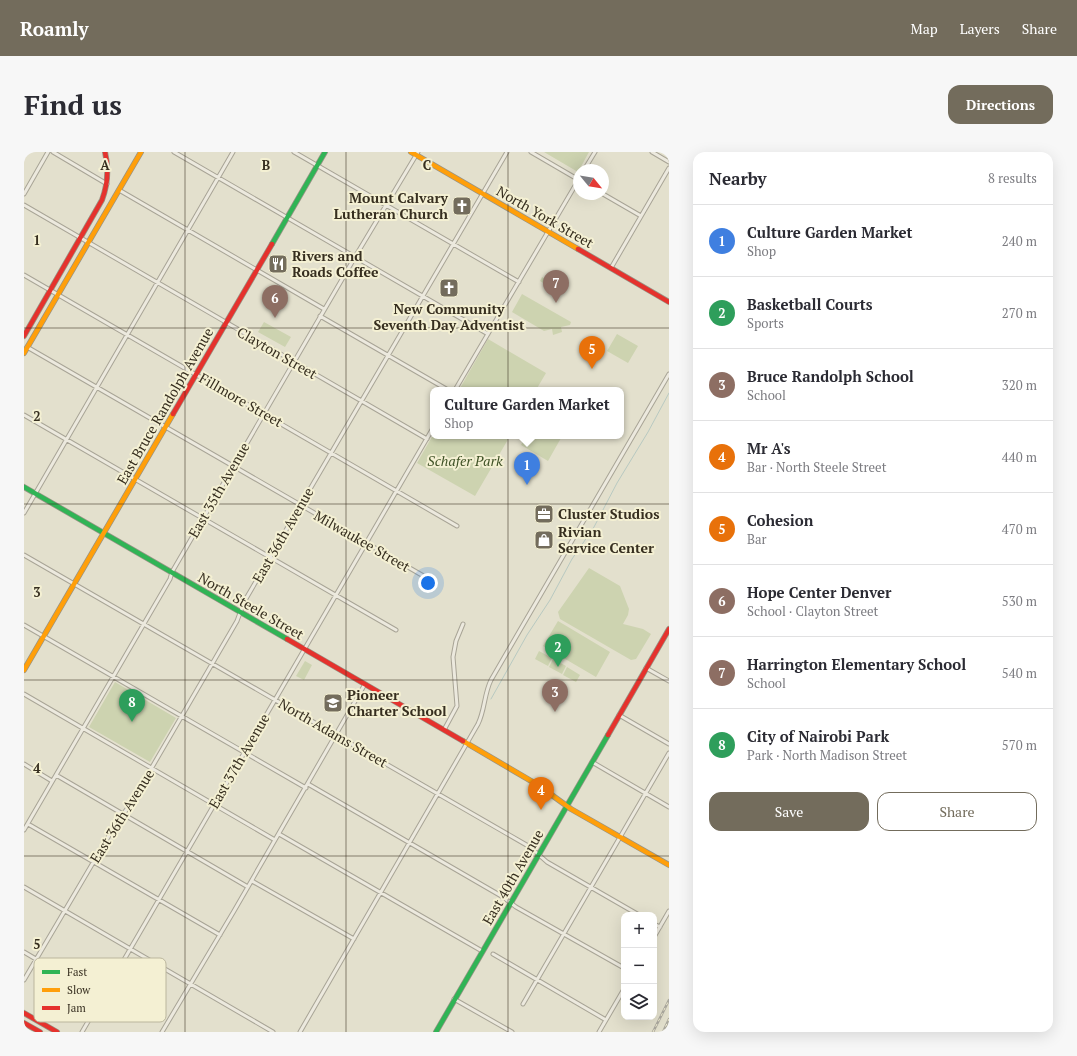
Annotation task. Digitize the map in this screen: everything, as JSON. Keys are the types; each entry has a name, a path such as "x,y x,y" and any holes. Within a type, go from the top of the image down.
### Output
{"street":[{"path":"24,194 48,152"},
{"path":"52,152 107,184"},
{"path":"24,336 102,200 107,184 108,169 105,152"},
{"path":"24,352 141,152"},
{"path":"174,152 488,334"},
{"path":"24,513 233,152"},
{"path":"294,152 519,282"},
{"name":"East Bruce Randolph Avenue","path":"24,670 325,152"},
{"name":"North York Street","path":"411,152 417,154 669,302"},
{"name":"East 36th Avenue","path":"37,958 117,822 130,805 152,768 237,621 244,602 422,295 507,152"},
{"path":"531,152 573,176"},
{"path":"588,164 595,152"},
{"path":"652,152 669,162"},
{"name":"East 35th Avenue","path":"24,830 170,579 172,572 324,309 417,154"},
{"path":"611,268 669,168"},
{"path":"457,387 573,189"},
{"path":"119,190 324,309"},
{"path":"609,197 641,216"},
{"name":"Clayton Street","path":"24,205 427,439"},
{"name":"Fillmore Street","path":"24,275 457,526"},
{"path":"320,316 443,387"},
{"name":"Milwaukee Street","path":"27,347 426,578"},
{"path":"300,1032 354,940 380,892 469,745 482,716 487,691 491,680 669,374"},
{"path":"24,415 396,630"},
{"name":"East 37th Avenue","path":"125,958 430,434"},
{"name":"North Steele Street","path":"24,487 538,785 567,806 669,865"},
{"name":"North Adams Street","path":"24,555 530,847 547,862 634,912"},
{"path":"444,730 457,706 453,657 457,638 463,624"},
{"path":"24,625 245,752 409,843 563,934 621,966"},
{"name":"East 40th Avenue","path":"436,1032 669,629"},
{"path":"646,668 669,681"},
{"path":"162,1032 252,881 365,684"},
{"path":"24,694 275,840"},
{"path":"619,715 669,744"},
{"path":"523,1004 669,753"},
{"path":"592,762 669,807"},
{"path":"24,764 52,781"},
{"path":"56,775 248,887"},
{"path":"28,824 220,935"},
{"path":"279,834 482,951"},
{"path":"252,881 354,940"},
{"path":"24,887 146,958"},
{"path":"657,932 669,911"},
{"path":"24,952 34,958"},
{"path":"493,954 606,1020"},
{"name":"East 36th Avenue","path":"24,980 34,962"},
{"path":"166,970 273,1032"},
{"path":"599,1032 621,994"},
{"path":"454,999 507,1031 512,1032"},
{"path":"24,1013 34,1019"},
{"path":"40,1022 57,1032"},
{"name":"East 37th Avenue","path":"82,1032 88,1022"},
{"path":"24,1023 40,1032"},
{"path":"264,1032 266,1028"}],"green space":[{"path":"544,152 589,152 582,164 573,164 573,169"},
{"path":"542,277 558,286 554,292 545,287 547,285 540,281"},
{"path":"522,294 571,322 570,325 561,327 562,332 553,335 552,329 544,331 512,312"},
{"path":"264,322 291,337 285,347 258,332"},
{"path":"617,334 638,346 628,363 607,351"},
{"path":"488,339 546,373 538,387 461,387"},
{"name":"Schafer Park","path":"431,439 508,439 475,496 417,463"},
{"path":"524,439 560,439 548,461 521,445"},
{"path":"589,568 620,586 629,609 628,615 623,624 643,629 651,634 636,659 631,660 560,619 558,612"},
{"path":"558,621 610,652 596,677 543,646"},
{"path":"539,651 552,658 548,666 535,659"},
{"path":"553,659 566,666 562,674 549,667"},
{"path":"305,661 312,665 304,680 296,676"},
{"path":"567,667 580,675 576,682 563,675"},
{"path":"115,682 176,718 150,762 89,727"}],"waterway":[{"path":"491,699 527,635 550,600 572,559 594,527 617,483 648,432 669,393"}],"railway":[{"path":"653,1032 669,1000"},
{"path":"663,1032 669,1019"}],"traffic: fast":[{"path":"272,244 325,152"},
{"path":"24,487 287,639"},
{"path":"436,1032 608,735"}],"traffic: slow":[{"path":"24,353 141,152"},
{"path":"411,152 578,249"},
{"path":"24,670 173,414"},
{"path":"463,741 538,785 571,809 669,865"}],"traffic: jam":[{"path":"24,336 102,200 106,188 107,176 105,152"},
{"path":"173,414 272,244"},
{"path":"578,249 669,302"},
{"path":"608,735 669,629"},
{"path":"287,639 463,741"},
{"path":"24,1013 34,1019"},
{"path":"40,1022 57,1032"},
{"path":"24,1023 40,1032"}],"place":[{"name":"Mount Calvary Lutheran Church","path":"462,206"},
{"name":"Rivers and Roads Coffee","path":"278,264"},
{"name":"New Community Seventh Day Adventist","path":"449,288"},
{"name":"Harrington Elementary School","path":"556,303"},
{"name":"Hope Center Denver","path":"275,318"},
{"name":"Cohesion","path":"592,369"},
{"name":"Culture Garden Market","path":"527,485"},
{"name":"Cluster Studios","path":"544,514"},
{"name":"Rivian Service Center","path":"544,540"},
{"name":"Basketball Courts","path":"558,667"},
{"name":"Pioneer Charter School","path":"333,703"},
{"name":"Bruce Randolph School","path":"555,712"},
{"name":"City of Nairobi Park","path":"132,722"},
{"name":"Mr A's","path":"541,810"}]}
